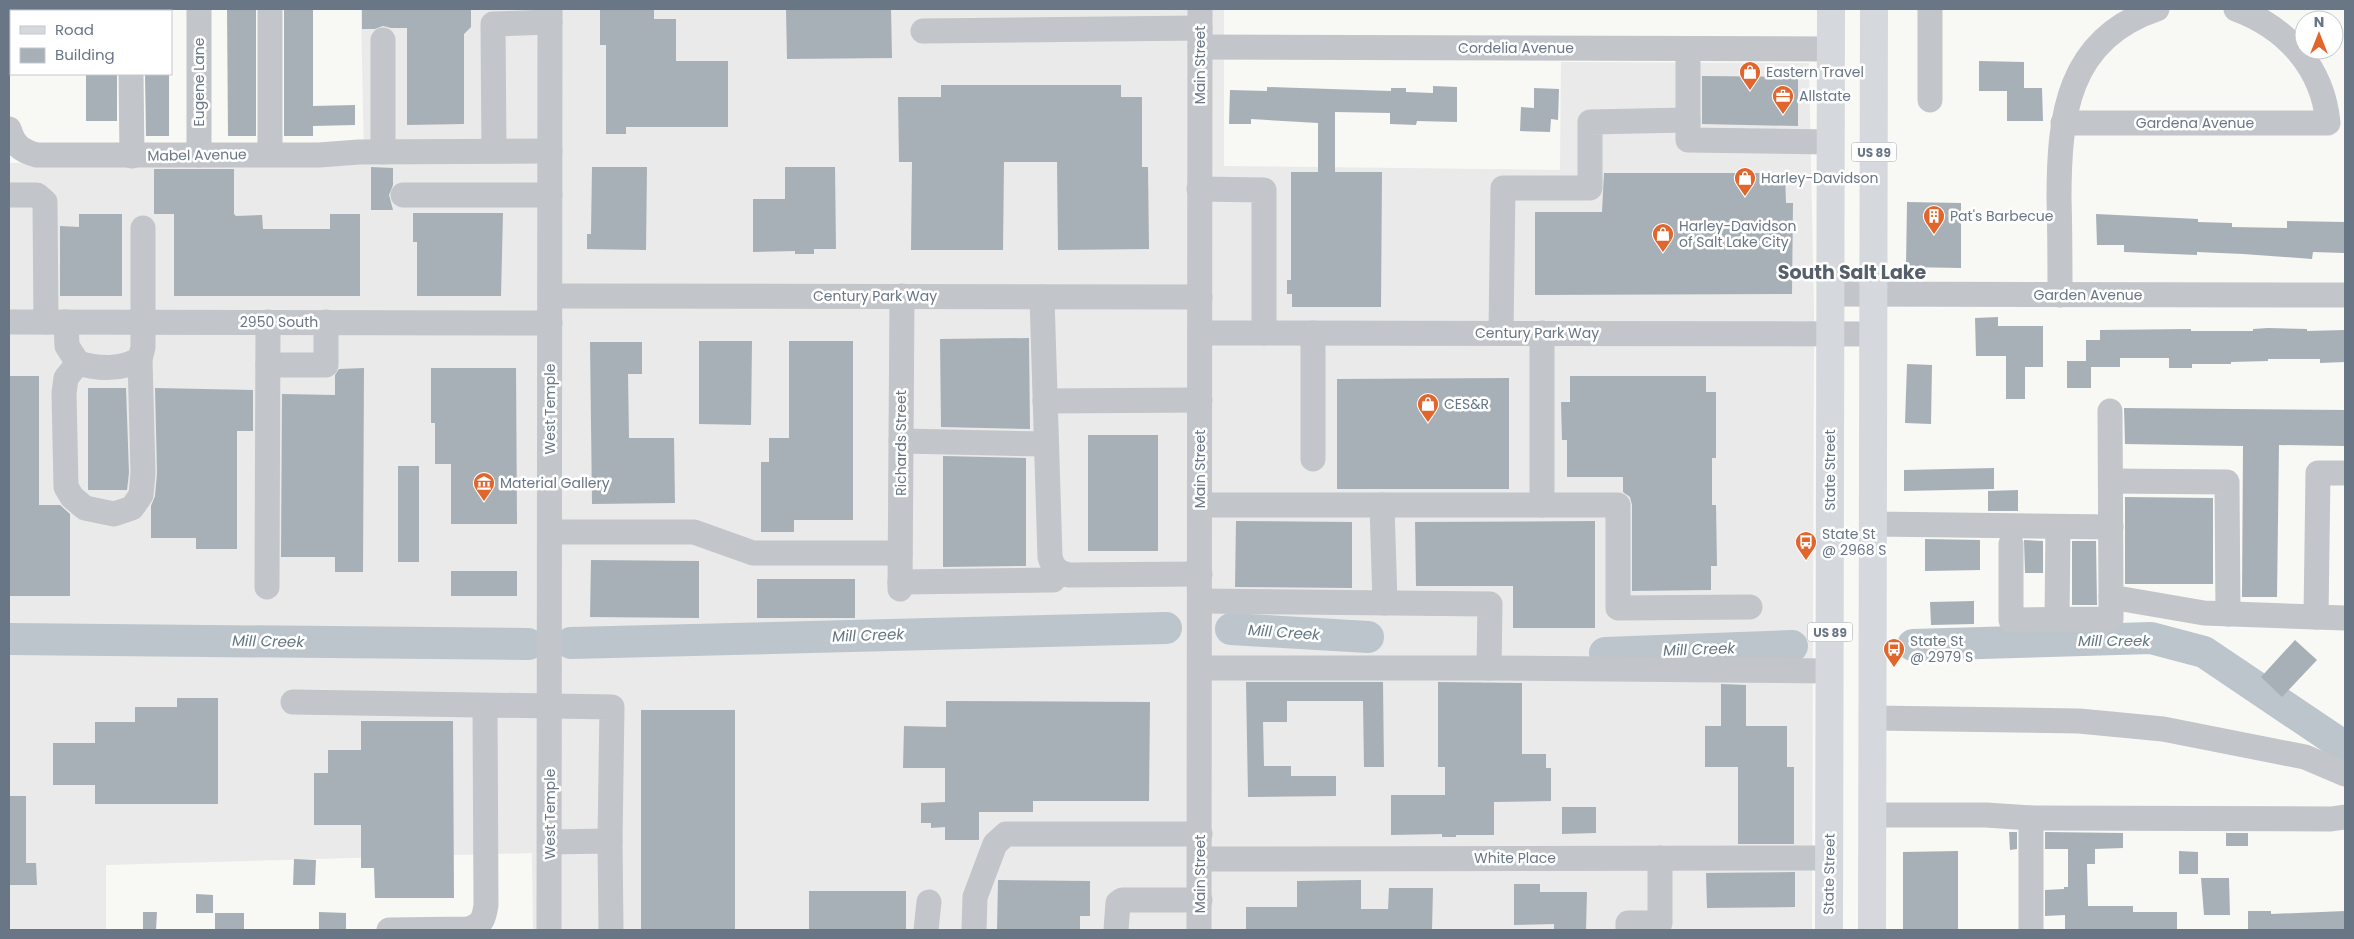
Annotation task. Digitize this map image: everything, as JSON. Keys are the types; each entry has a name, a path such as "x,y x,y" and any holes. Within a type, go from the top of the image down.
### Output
{"main road":[{"name":"State Street","path":"1829,930 1831,9"},
{"name":"US 89","path":"1872,930 1874,9"}],"street":[{"name":"Eugene Lane","path":"199,9 199,155"},
{"path":"270,9 270,154"},
{"path":"1930,9 1930,100"},
{"path":"2060,295 2059,152 2069,93 2077,76 2098,45 2127,22 2157,9"},
{"name":"Gardena Avenue","path":"2063,123 2328,123 2322,92 2315,76 2300,53 2282,33 2267,23 2236,9"},
{"path":"494,151 493,24 550,15"},
{"name":"West Temple","path":"549,930 550,15"},
{"name":"Cordelia Avenue","path":"923,31 1200,28 1688,49 1831,49"},
{"name":"Main Street","path":"1199,930 1200,28"},
{"path":"383,40 383,152"},
{"path":"1688,49 1688,140 1830,142"},
{"path":"131,75 132,156"},
{"path":"1501,333 1503,188 1590,188 1590,122 1688,120"},
{"name":"Mabel Avenue","path":"12,136 23,152 36,155 132,156 550,151"},
{"path":"1199,189 1264,190 1264,333"},
{"path":"9,195 38,195 45,202 56,322 67,346 78,363 90,366 128,366 140,359"},
{"path":"403,195 550,195"},
{"path":"78,363 66,378 64,394 66,487 72,497 85,508 114,514 132,508 141,495 143,473 140,359 143,322 143,228"},
{"name":"Garden Avenue","path":"1831,294 2345,295"},
{"name":"Century Park Way","path":"550,296 1200,297"},
{"name":"Richards Street","path":"902,296 900,586 1053,580 1059,573"},
{"path":"1042,297 1050,557 1053,566 1059,573 1069,576 1200,574"},
{"name":"2950 South","path":"9,322 550,323"},
{"path":"267,587 268,322"},
{"path":"268,365 326,365 326,322"},
{"name":"Century Park Way","path":"1200,333 1874,334"},
{"path":"1313,333 1313,459"},
{"path":"1542,333 1542,505"},
{"path":"1045,401 1200,400"},
{"path":"2011,544 2011,620 2111,619 2110,411"},
{"path":"901,441 1046,444"},
{"path":"2316,617 2318,473 2345,473"},
{"path":"2111,481 2227,482 2228,614"},
{"path":"1200,505 1618,505 1618,608 1750,607"},
{"path":"1382,505 1385,603"},
{"path":"1873,524 2111,527"},
{"path":"2057,620 2058,527"},
{"path":"550,532 694,532 753,553 900,553"},
{"path":"2111,597 2204,614 2345,618"},
{"path":"1200,601 1490,604 1489,668"},
{"path":"1200,668 1830,671"},
{"path":"293,702 612,708 610,841 612,930"},
{"path":"389,930 468,929 482,922 486,905 486,706"},
{"path":"1873,718 2079,721 2163,729 2305,757 2345,774"},
{"path":"1873,815 1986,815 2031,818 2331,819 2345,817"},
{"path":"2031,818 2031,930"},
{"path":"974,930 974,897 995,844 1006,834 1200,834"},
{"path":"550,842 610,841"},
{"path":"1628,930 1628,923 1667,927 1660,858"},
{"name":"White Place","path":"1200,859 1830,858"},
{"path":"1116,930 1118,904 1122,900 1200,900"},
{"path":"926,930 929,902"}],"shaded area":[{"path":"361,9 1224,9 1224,166 1560,170 1561,62 1809,63 1814,314 1812,930 533,930 532,853 106,865 106,930 9,930 9,163 364,156"}],"building":[{"path":"227,9 256,9 256,136 228,136"},
{"path":"284,9 313,9 313,106 355,105 355,125 313,126 313,136 284,136"},
{"path":"362,9 471,9 471,27 464,34 464,124 407,125 407,28 383,26 375,29 362,29"},
{"path":"600,9 654,9 654,19 676,19 676,61 728,61 728,127 626,127 626,134 606,134 606,45 600,45"},
{"path":"786,9 891,9 892,58 787,59"},
{"path":"1979,61 2024,62 2024,88 2042,88 2043,121 2007,121 2007,91 1979,91"},
{"path":"86,75 117,75 117,121 86,121"},
{"path":"145,75 169,75 169,136 146,136"},
{"path":"1702,76 1798,77 1798,126 1702,124"},
{"path":"941,85 1121,85 1121,97 1142,97 1142,167 1148,167 1149,249 1058,250 1057,162 1004,162 1003,250 911,250 912,162 899,162 898,97 941,97"},
{"path":"1433,86 1457,87 1457,122 1417,121 1416,125 1390,124 1390,113 1335,112 1335,172 1382,172 1381,307 1292,307 1292,294 1287,294 1287,280 1291,280 1291,172 1318,172 1318,123 1251,119 1251,124 1229,124 1230,90 1267,91 1267,87 1391,91 1391,88 1406,88 1406,92 1433,93"},
{"path":"1534,88 1559,89 1558,120 1551,119 1550,132 1520,131 1521,107 1534,108"},
{"path":"371,167 393,168 393,185 389,195 393,210 371,210"},
{"path":"592,167 647,167 646,250 587,249 587,234 591,234"},
{"path":"785,167 835,167 836,249 814,249 814,254 795,254 795,251 753,252 753,199 785,199"},
{"path":"154,169 234,169 234,214 236,216 262,215 263,229 330,229 330,214 360,214 360,296 174,296 174,214 154,214"},
{"name":"Harley-Davidson of Salt Lake City","path":"1604,173 1785,173 1786,203 1793,203 1792,294 1535,295 1535,212 1602,212"},
{"name":"Pat's Barbecue","path":"1907,202 1961,203 1961,268 1906,267"},
{"path":"413,213 503,213 501,296 417,296 417,242 413,242"},
{"path":"79,214 122,214 122,296 60,296 60,226 79,227"},
{"path":"2096,214 2198,219 2198,222 2232,223 2232,227 2287,228 2287,221 2345,222 2344,253 2313,252 2312,259 2197,252 2197,255 2124,252 2124,245 2097,245"},
{"path":"1998,317 1998,326 2043,326 2043,367 2025,367 2025,399 2006,399 2006,356 1976,356 1975,318"},
{"path":"2191,329 2191,331 2253,331 2253,329 2307,329 2307,331 2345,330 2345,362 2320,363 2320,359 2268,359 2268,361 2231,362 2231,364 2192,364 2192,368 2169,368 2169,358 2120,358 2120,367 2091,367 2091,388 2067,388 2067,361 2086,361 2086,340 2100,340 2100,330"},
{"path":"1029,338 1030,429 941,427 940,339"},
{"path":"699,341 752,341 751,425 699,424"},
{"path":"789,341 853,341 853,520 794,520 794,532 761,532 761,462 769,462 769,438 789,438"},
{"path":"590,342 642,342 642,374 628,374 629,438 674,438 675,503 592,504"},
{"path":"1907,364 1932,365 1931,424 1905,423"},
{"path":"364,368 363,572 335,572 335,557 281,557 282,394 335,395 335,375 339,369"},
{"path":"431,368 516,368 517,524 451,524 451,464 435,464 435,423 431,423"},
{"path":"9,376 39,376 39,505 60,505 70,514 70,596 9,596"},
{"path":"1570,376 1706,376 1706,392 1716,392 1716,458 1712,458 1712,505 1716,505 1717,566 1711,566 1711,590 1632,591 1632,505 1630,497 1623,492 1623,477 1567,477 1567,440 1562,440 1561,402 1570,402"},
{"path":"1509,378 1509,489 1337,489 1337,379"},
{"path":"88,388 126,388 129,473 127,490 88,490"},
{"path":"155,388 253,390 253,431 237,431 237,549 196,549 196,538 151,538 151,506 155,496 157,473"},
{"path":"2124,408 2345,410 2345,446 2279,445 2277,597 2242,597 2243,446 2125,444"},
{"path":"1088,435 1158,435 1158,551 1088,551"},
{"path":"943,456 1026,458 1026,566 943,567"},
{"path":"398,466 419,466 419,562 398,562"},
{"path":"1994,468 1994,489 1904,491 1904,470"},
{"path":"2018,490 2018,511 1988,511 1988,491"},
{"path":"2125,497 2213,498 2213,584 2125,584"},
{"path":"1236,521 1352,522 1352,588 1235,587"},
{"path":"1595,521 1595,628 1513,628 1513,586 1416,586 1415,522"},
{"path":"1925,539 1980,540 1980,570 1925,571"},
{"path":"2024,540 2043,541 2043,573 2025,573"},
{"path":"2072,541 2096,541 2097,605 2072,605"},
{"path":"591,560 699,561 699,618 590,617"},
{"path":"451,571 517,571 517,596 451,596"},
{"path":"757,579 855,579 855,618 757,618"},
{"path":"1974,601 1974,624 1931,625 1930,602"},
{"path":"2295,640 2317,660 2282,697 2261,677"},
{"path":"1246,682 1383,682 1384,767 1364,767 1363,701 1287,701 1287,722 1263,722 1264,766 1291,766 1291,776 1336,776 1336,796 1248,797"},
{"path":"1438,682 1522,683 1522,754 1546,754 1546,768 1551,768 1551,801 1494,802 1494,835 1442,837 1442,834 1391,835 1391,795 1445,795 1445,767 1438,767"},
{"path":"1721,684 1746,685 1746,726 1787,726 1787,767 1794,767 1794,844 1738,844 1738,767 1705,767 1705,726 1721,726"},
{"path":"177,698 218,698 218,804 95,804 95,785 53,785 53,743 95,743 95,722 135,722 135,707 177,707"},
{"path":"946,701 1150,702 1149,801 1033,801 1033,812 979,812 979,840 945,840 945,827 931,828 931,823 921,823 921,803 945,802 945,768 903,768 904,726 946,727"},
{"path":"641,710 735,710 735,930 641,930"},
{"path":"361,721 453,721 454,898 375,898 374,868 361,868 361,825 314,825 314,773 328,773 328,750 361,750"},
{"path":"9,796 26,796 26,863 36,863 37,885 9,885"},
{"path":"1562,807 1596,807 1596,833 1562,834"},
{"path":"2009,832 2017,832 2017,849 2010,850"},
{"path":"2045,832 2123,833 2123,848 2095,849 2095,864 2087,864 2088,906 2133,906 2133,912 2177,912 2177,930 2065,930 2065,915 2045,916 2045,890 2068,887 2068,849 2045,849"},
{"path":"2226,833 2248,833 2248,846 2226,846"},
{"path":"1958,851 1958,930 1903,930 1903,852"},
{"path":"2179,851 2198,852 2198,874 2179,874"},
{"path":"294,859 316,860 315,885 293,885"},
{"path":"1795,872 1795,907 1707,908 1706,873"},
{"path":"2201,878 2229,878 2230,915 2204,915"},
{"path":"998,880 1090,881 1090,916 1080,916 1080,930 997,930"},
{"path":"1361,880 1361,909 1388,909 1389,888 1433,888 1432,930 1246,930 1246,907 1297,907 1297,881"},
{"path":"1514,884 1540,884 1540,892 1587,892 1586,930 1554,930 1554,924 1514,925"},
{"path":"809,891 906,891 906,930 809,930"},
{"path":"196,894 213,895 213,913 196,913"},
{"path":"2248,911 2271,911 2271,914 2345,911 2345,930 2248,930"},
{"path":"143,912 157,912 156,930 143,930"},
{"path":"319,912 346,913 346,930 319,930"},
{"path":"215,913 244,913 244,930 215,930"}],"waterway":[{"name":"Mill Creek","path":"571,643 1166,628"},
{"name":"Mill Creek","path":"1231,629 1368,637"},
{"name":"Mill Creek","path":"1913,645 2151,638 2204,652 2345,747"},
{"name":"Mill Creek","path":"9,639 528,644"},
{"name":"Mill Creek","path":"1605,653 1792,646"}],"place":[{"name":"Eastern Travel","path":"1750,91"},
{"name":"Allstate","path":"1783,115"},
{"name":"Harley-Davidson","path":"1745,197"},
{"name":"Pat's Barbecue","path":"1934,235"},
{"name":"Harley-Davidson of Salt Lake City","path":"1663,253"},
{"name":"CES&R","path":"1428,423"},
{"name":"Material Gallery","path":"484,502"},
{"name":"State St @ 2968 S","path":"1806,561"},
{"name":"State St @ 2979 S","path":"1894,668"}],"district":[{"name":"South Salt Lake","path":"1852,272"}]}
